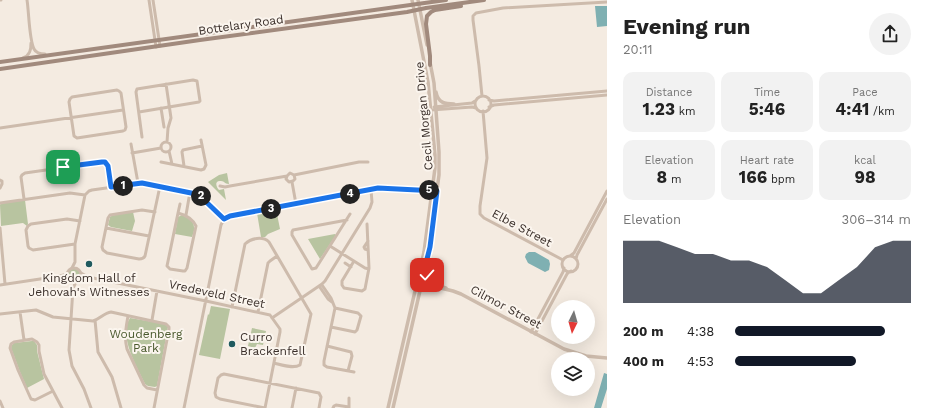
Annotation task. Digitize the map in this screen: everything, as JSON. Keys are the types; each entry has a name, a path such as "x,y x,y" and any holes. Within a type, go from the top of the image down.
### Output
{"main road":[{"name":"Bottelary Road","path":"0,62 412,2 446,0"},
{"path":"430,65 426,24 426,19 429,14 435,10 455,7 481,0"},
{"name":"Bottelary Road","path":"0,69 484,0"}],"street":[{"path":"27,0 34,48 38,52 52,55"},
{"path":"149,0 157,40"},
{"path":"153,0 158,47"},
{"name":"Cecil Morgan Drive","path":"388,408 426,244 435,155 428,82 412,2"},
{"name":"Cecil Morgan Drive","path":"393,408 430,247 440,159 433,78 418,2"},
{"path":"482,96 473,20 475,14 503,8 607,2"},
{"path":"18,60 30,53 32,40"},
{"path":"433,78 437,95 440,101 444,103 472,103 482,96"},
{"path":"139,112 197,103 200,101 200,97 196,80 137,89 136,92 142,136"},
{"path":"166,84 171,121 168,128 167,142 171,145 168,152 171,164"},
{"path":"117,90 121,93 126,129 124,131 77,138 74,136 71,118 69,102 71,98 117,90"},
{"path":"482,96 493,101 607,91"},
{"path":"431,108 472,107 483,111 494,105 607,96"},
{"path":"489,100 489,107"},
{"path":"475,101 476,108"},
{"path":"436,108 454,104"},
{"path":"161,108 164,127"},
{"path":"0,128 123,110"},
{"name":"Elbe Street","path":"483,111 487,158 480,214 484,218 563,260"},
{"path":"161,162 201,170 204,169 206,165 201,140"},
{"path":"161,148 163,143 167,142"},
{"path":"130,144 138,183"},
{"path":"184,166 183,150 202,146"},
{"path":"161,148 164,152 168,152"},
{"path":"132,153 161,148"},
{"path":"24,199 21,178 25,173 94,163 105,162 107,164 111,187"},
{"path":"220,186 227,187 286,176 290,173 294,175 359,162 368,162"},
{"path":"294,175 295,179 292,182 296,204"},
{"path":"286,176 286,179 292,182"},
{"path":"0,180 2,182 0,188"},
{"path":"0,284 67,274 72,268 74,262 85,195 92,190 147,183 190,192 200,196 224,219"},
{"path":"155,212 142,210 110,215 108,218 102,247 104,252 139,259 145,256 155,212 160,186"},
{"path":"184,408 221,225 224,219 230,216 385,188 437,191"},
{"path":"272,318 320,285 327,278 370,208 372,202 371,190"},
{"path":"533,333 563,273 563,260 574,253 607,191"},
{"path":"0,203 70,192 85,195"},
{"path":"186,215 190,192"},
{"path":"533,333 567,274 575,270 578,263 576,259 577,255 607,199"},
{"path":"178,213 186,215 194,223 196,228 185,271 170,269 167,266 178,213 180,204"},
{"path":"347,220 294,230 292,232 292,235 313,269 316,268 347,220 350,214"},
{"path":"76,244 33,250 28,246 26,230 31,224 67,219 80,221"},
{"path":"354,261 342,281 342,285 344,288 364,291 369,269 367,224"},
{"path":"0,228 5,284"},
{"path":"106,228 149,236"},
{"path":"232,307 246,243 257,239 266,239 311,314 301,363 299,366 296,367 274,363"},
{"path":"330,246 369,269"},
{"path":"258,312 268,263 277,256"},
{"path":"570,256 576,259"},
{"path":"73,288 82,273 74,262"},
{"path":"345,263 351,267"},
{"path":"426,263 428,267 427,275 430,280 453,291"},
{"path":"72,268 77,268"},
{"path":"564,268 571,271"},
{"name":"Vredeveld Street","path":"82,273 88,277"},
{"path":"67,274 73,288 68,346 72,363 84,388 91,408"},
{"path":"60,276 68,278"},
{"name":"Vredeveld Street","path":"80,278 88,277 268,314 280,329 280,332 265,408"},
{"path":"71,282 76,282"},
{"name":"Cilmor Street","path":"417,283 453,291 468,297 557,346 586,356 607,358"},
{"path":"320,285 335,308 324,365 327,367 354,372"},
{"path":"152,320 157,291"},
{"path":"331,327 355,332 361,316 358,313 335,308"},
{"path":"0,314 38,310 51,317 90,321 95,320 109,312 168,324 169,328 154,408"},
{"path":"20,312 24,340"},
{"path":"128,316 125,331 127,349 144,385 147,388 157,390"},
{"path":"95,320 98,352 112,377 121,408"},
{"path":"53,391 35,400 31,399 18,370 10,348 11,344 24,340 34,340 38,343 44,374 53,391 62,408"},
{"path":"327,346 351,352 352,356 348,371"},
{"path":"265,408 220,399 215,393 220,375 224,374 320,394 322,397 319,408"},
{"path":"292,408 296,388"},
{"path":"334,408 336,405 349,408 349,398"},
{"path":"0,401 3,408"}],"green space":[{"path":"227,173 229,184 222,181 216,183 219,190 224,189 226,200 208,182 219,175"},
{"path":"25,200 27,226 23,223 1,226 1,203"},
{"path":"276,209 280,229 268,234 265,237 261,237 257,213"},
{"path":"133,212 135,221 132,231 111,227 108,225 110,217 113,215"},
{"path":"182,215 192,221 194,225 192,237 175,234 178,217"},
{"path":"336,235 320,259 308,239"},
{"path":"74,268 78,270 80,274 78,278 74,280 70,278 68,274 70,270"},
{"path":"211,306 230,309 220,359 199,355"},
{"name":"Woudenberg Park","path":"130,318 165,324 168,327 157,386 155,387 145,384 130,351 126,334 127,325"},
{"path":"252,328 266,331 263,345 257,344 255,348 248,346"},
{"path":"34,341 37,345 37,351 44,379 27,388 11,348 14,343"}],"water":[{"path":"595,6 607,6 607,26 597,27"},
{"path":"529,252 535,252 549,260 549,270 545,272 528,263 525,257"},
{"path":"604,373 607,374 607,389 601,408 594,408"}],"place":[{"name":"Kingdom Hall of Jehovah's Witnesses","path":"89,264"},
{"name":"Curro Brackenfell","path":"232,344"}],"route":[{"path":"63,167 105,162 108,166 111,187 147,183 196,194 224,219 230,216 378,188 437,191 430,247 426,263 428,267 427,275"}]}
